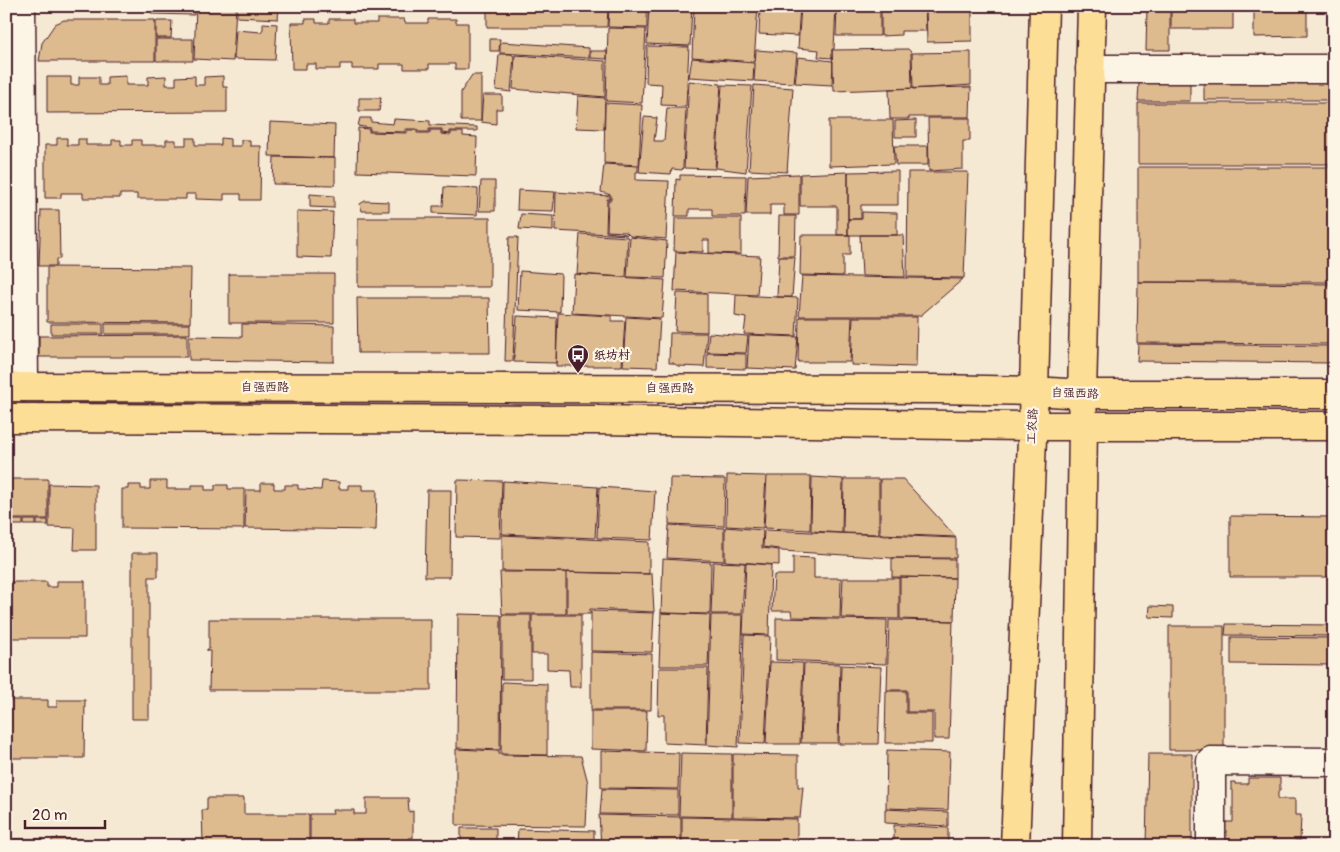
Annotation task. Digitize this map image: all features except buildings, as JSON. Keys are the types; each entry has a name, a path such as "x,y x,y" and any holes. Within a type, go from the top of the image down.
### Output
{"main road":[{"name":"工农路","path":"1015,846 1034,391 1044,6"},
{"path":"1078,844 1082,394 1092,6"},
{"name":"自强西路","path":"15,387 1334,394"},
{"path":"6,418 596,420 1032,426 1334,426"}],"street":[{"path":"15,387 22,6"},
{"path":"1090,69 1334,69"},
{"path":"1211,846 1211,761 1334,762"}],"place":[{"name":"纸坊村","path":"578,374"}]}
